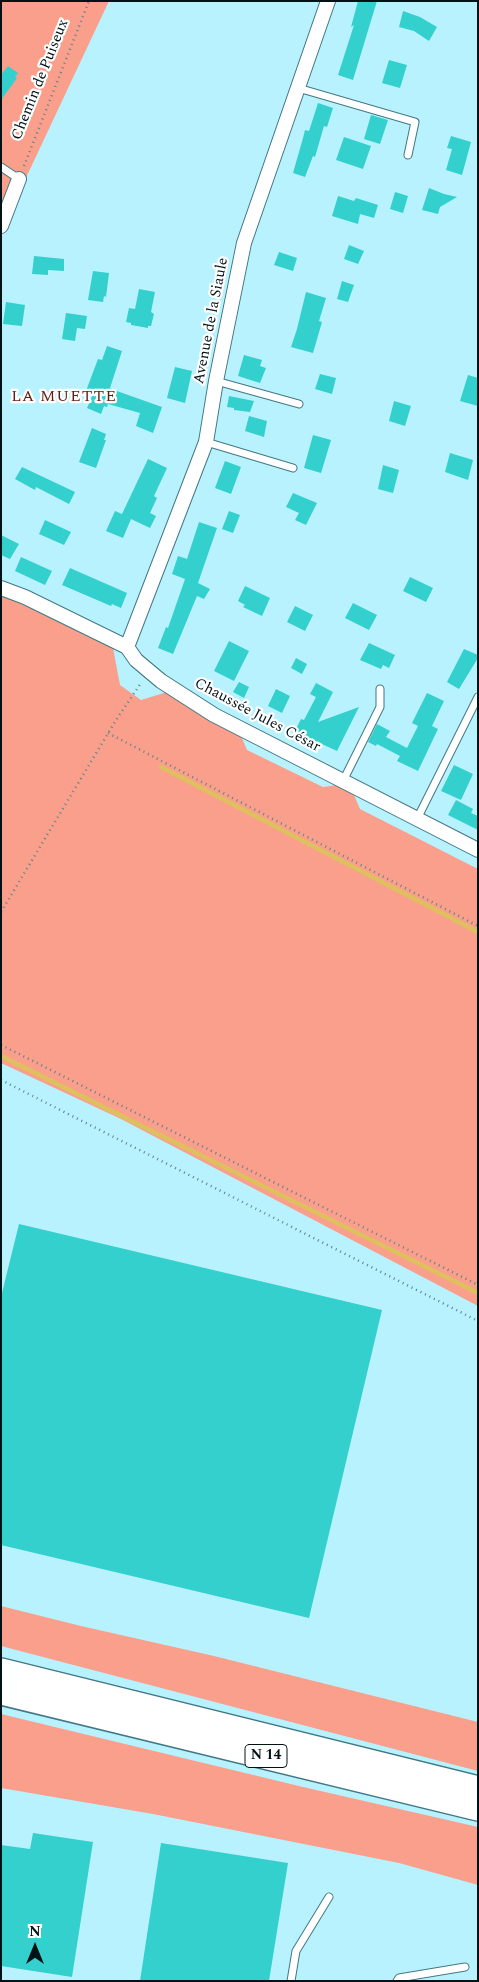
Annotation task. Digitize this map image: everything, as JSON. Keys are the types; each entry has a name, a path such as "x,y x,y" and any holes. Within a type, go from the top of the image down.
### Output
{"highway":[{"path":"1,1655 126,1701"},
{"name":"N 14","path":"1,1671 478,1790"},
{"name":"N 14","path":"1,1692 478,1808"},
{"path":"1,1704 25,1709 54,1705"}],"street":[{"name":"Avenue de la Siaule","path":"127,647 206,442 244,243 328,1"},
{"path":"1,226 19,180"},
{"name":"Chaussée Jules César","path":"1,588 25,597 127,647 136,660 149,671 214,715 478,850"}],"lane":[{"path":"298,88 415,122 408,155"},
{"path":"1,167 19,180"},
{"path":"216,382 299,404"},
{"path":"206,442 292,468"},
{"path":"343,781 380,707 380,690"},
{"path":"417,820 478,696"},
{"path":"291,1981 296,1952 329,1897"},
{"path":"397,1981 399,1978 465,1967"}],"path":[{"name":"Chemin de Puiseux","path":"19,180 89,1"},
{"path":"1,912 108,733 149,671"},
{"path":"108,733 478,926"},
{"path":"1,1045 478,1284"},
{"path":"1,1080 478,1321"}],"shaded area":[{"path":"1,1 109,1 1,231 2,11"},
{"path":"1,594 113,648 120,685 141,700 167,692 242,738 247,750 323,787 337,785 354,795 360,809 478,869 478,1306 121,1119 1,1063"},
{"path":"1,1606 214,1656 478,1722 478,1771 1,1646"},
{"path":"1,1714 478,1827 478,1885 399,1863 153,1814 1,1788"}],"building":[{"path":"358,1 377,1 353,80 338,75 354,25 351,27"},
{"path":"403,11 420,17 437,27 429,41 414,31 399,27"},
{"path":"389,60 407,65 400,88 382,83"},
{"path":"8,66 18,73 15,77 17,78 1,100 1,75"},
{"path":"318,103 333,108 327,127 324,126 315,157 313,156 305,177 293,173 305,130 309,131"},
{"path":"371,115 388,120 380,144 364,139"},
{"path":"451,136 471,142 462,175 446,170 452,149 447,148"},
{"path":"344,137 371,146 363,169 336,160"},
{"path":"429,188 457,197 440,207 438,214 422,210"},
{"path":"395,192 408,196 403,213 390,209"},
{"path":"338,196 354,201 356,198 378,205 374,218 360,214 358,224 332,216"},
{"path":"349,245 364,251 358,264 344,259"},
{"path":"279,252 297,258 293,271 274,265"},
{"path":"34,256 64,259 64,271 48,270 48,275 32,274"},
{"path":"93,271 109,273 106,297 104,296 103,302 88,300"},
{"path":"342,281 354,285 348,302 337,299"},
{"path":"139,289 155,292 151,312 154,314 151,326 148,326 148,328 131,325 131,323 126,322 129,308 135,309"},
{"path":"306,292 326,298 319,321 322,322 313,353 291,347"},
{"path":"6,302 25,305 22,326 3,324"},
{"path":"66,313 87,316 85,329 77,328 75,341 62,339"},
{"path":"107,346 122,351 110,388 162,407 153,433 136,426 140,413 108,404 107,407 104,406 101,414 87,408 93,394 86,391 98,359 102,360"},
{"path":"244,355 262,360 260,366 266,368 260,383 238,376"},
{"path":"175,367 192,371 185,403 167,398"},
{"path":"320,374 336,378 332,394 315,389"},
{"path":"468,375 478,378 478,406 460,401"},
{"path":"229,396 254,401 250,412 227,407"},
{"path":"394,401 411,406 405,426 389,421"},
{"path":"249,416 267,421 264,437 245,431"},
{"path":"92,428 106,434 104,440 106,440 96,468 79,462"},
{"path":"313,435 331,440 321,473 304,468"},
{"path":"450,453 473,460 468,480 445,472"},
{"path":"148,459 167,468 154,496 157,498 150,513 156,516 150,528 131,519 123,538 106,531 115,511 122,514"},
{"path":"225,461 241,467 231,494 215,488"},
{"path":"383,465 399,470 393,493 378,489"},
{"path":"22,467 75,492 69,504 36,487 35,490 15,479"},
{"path":"293,493 317,503 306,525 295,520 299,513 286,507"},
{"path":"229,511 240,515 233,533 222,529"},
{"path":"45,520 71,532 64,545 39,534"},
{"path":"199,522 217,528 198,583 210,589 204,599 197,596 173,654 158,648 166,627 168,628 185,579 172,574 178,556 187,559"},
{"path":"1,535 19,544 10,559 1,555"},
{"path":"21,557 52,571 45,585 15,571"},
{"path":"70,568 127,593 121,608 112,604 111,606 62,585"},
{"path":"410,577 433,588 426,602 403,591"},
{"path":"245,586 270,598 262,616 243,607 245,605 238,601"},
{"path":"353,603 377,615 369,630 345,618"},
{"path":"295,606 313,615 305,631 287,622"},
{"path":"229,641 249,651 234,681 214,671"},
{"path":"369,643 395,655 389,668 383,665 381,669 360,660"},
{"path":"464,649 478,655 478,658 459,689 447,682"},
{"path":"296,658 307,664 302,674 291,668"},
{"path":"239,682 249,687 244,698 233,692"},
{"path":"316,683 333,692 318,722 359,707 337,751 294,733 301,719 304,720 316,697 310,694"},
{"path":"276,689 290,696 282,713 268,706"},
{"path":"427,693 444,701 432,726 438,729 418,771 397,761 400,756 377,744 376,746 368,742 377,724 390,731 386,737 407,748 418,726 412,723"},
{"path":"454,765 473,774 461,800 441,791"},
{"path":"456,800 473,809 471,813 478,816 478,830 448,815"},
{"path":"19,1224 382,1310 309,1618 1,1545 1,1297"},
{"path":"33,1833 93,1842 72,1977 1,1966 1,1845 30,1849"},
{"path":"161,1843 288,1863 269,1981 140,1981"}],"waterway":[{"path":"161,767 478,932"},
{"path":"1,1056 478,1293"}],"district":[{"name":"LA MUETTE","path":"64,398"}]}
